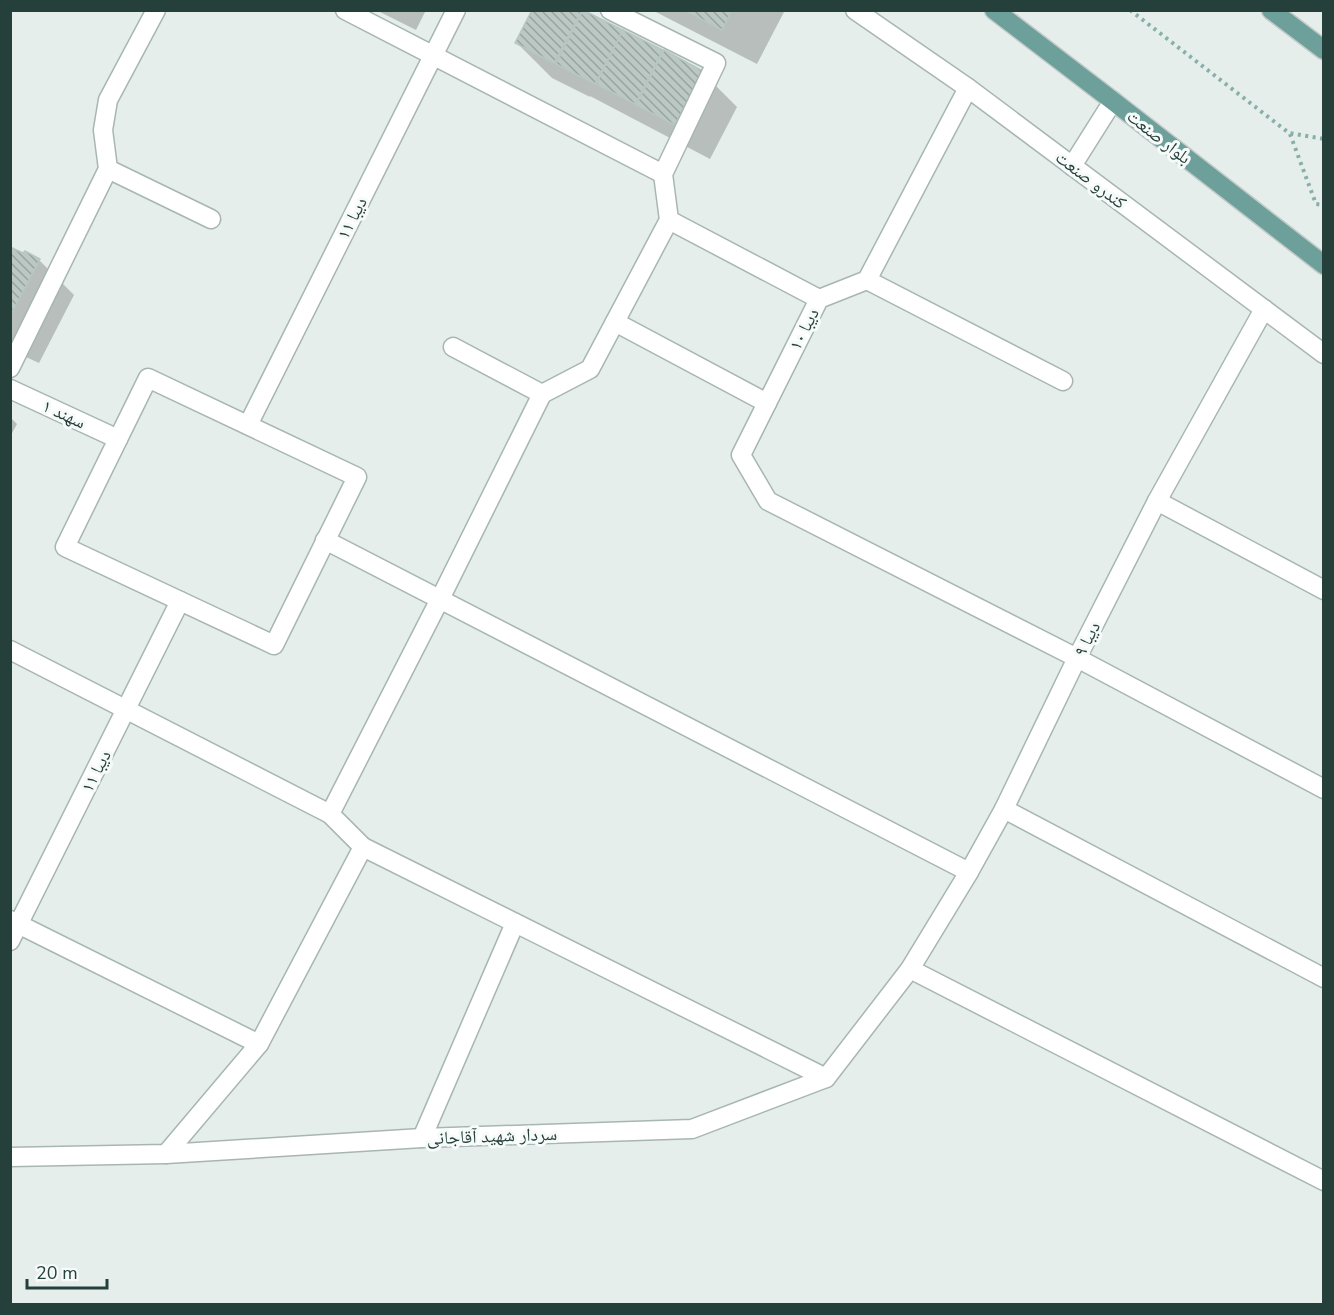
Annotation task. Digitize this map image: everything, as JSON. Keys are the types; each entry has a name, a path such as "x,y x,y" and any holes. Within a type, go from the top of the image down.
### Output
{"main road":[{"name":"بلوار صنعت","path":"994,10 1323,265"},
{"path":"1271,10 1323,50"}],"street":[{"path":"10,368 108,169 104,130 108,100 156,10"},
{"path":"345,10 663,174"},
{"name":"دیبا ۱۱","path":"248,425 456,10"},
{"path":"330,814 542,394 591,369 669,220 663,174 717,63 610,10"},
{"name":"کندرو صنعت","path":"855,10 968,88 1323,354"},
{"path":"968,88 867,280 1063,381"},
{"path":"1072,166 1113,100"},
{"path":"108,169 211,219"},
{"path":"669,220 819,299"},
{"name":"دیبا ۱۰","path":"867,280 819,299 741,455 768,501 1077,658"},
{"name":"دیبا ۹","path":"910,969 1004,809 1157,501 1264,309"},
{"path":"615,322 767,403"},
{"path":"453,346 542,394"},
{"path":"148,378 248,425 357,477 274,645 65,547 148,378"},
{"name":"سهند ۱","path":"10,389 118,439"},
{"path":"1157,501 1323,590"},
{"path":"325,540 969,872"},
{"name":"دیبا ۱۱","path":"13,929 180,601"},
{"path":"10,651 330,814 363,847 826,1078 910,969 1323,1181"},
{"path":"1077,658 1323,789"},
{"path":"1004,809 1323,978"},
{"path":"166,1154 259,1044 363,847"},
{"path":"422,1138 515,923"},
{"path":"13,929 259,1044"},
{"name":"سردار شهید آقاجانی","path":"10,1157 166,1154 422,1138 693,1129 826,1078"}],"path":[{"path":"1130,10 1289,133 1323,139"},
{"path":"1289,133 1316,204 1323,205"}],"building":[{"path":"532,10 582,10 554,63 515,43"},
{"path":"583,10 623,30 595,84 556,64"},
{"path":"684,10 732,10 722,30"},
{"path":"623,30 663,50 635,104 596,84"},
{"path":"664,50 703,71 675,125 636,105"},
{"path":"10,247 23,253 25,251 40,259 10,316"}]}
